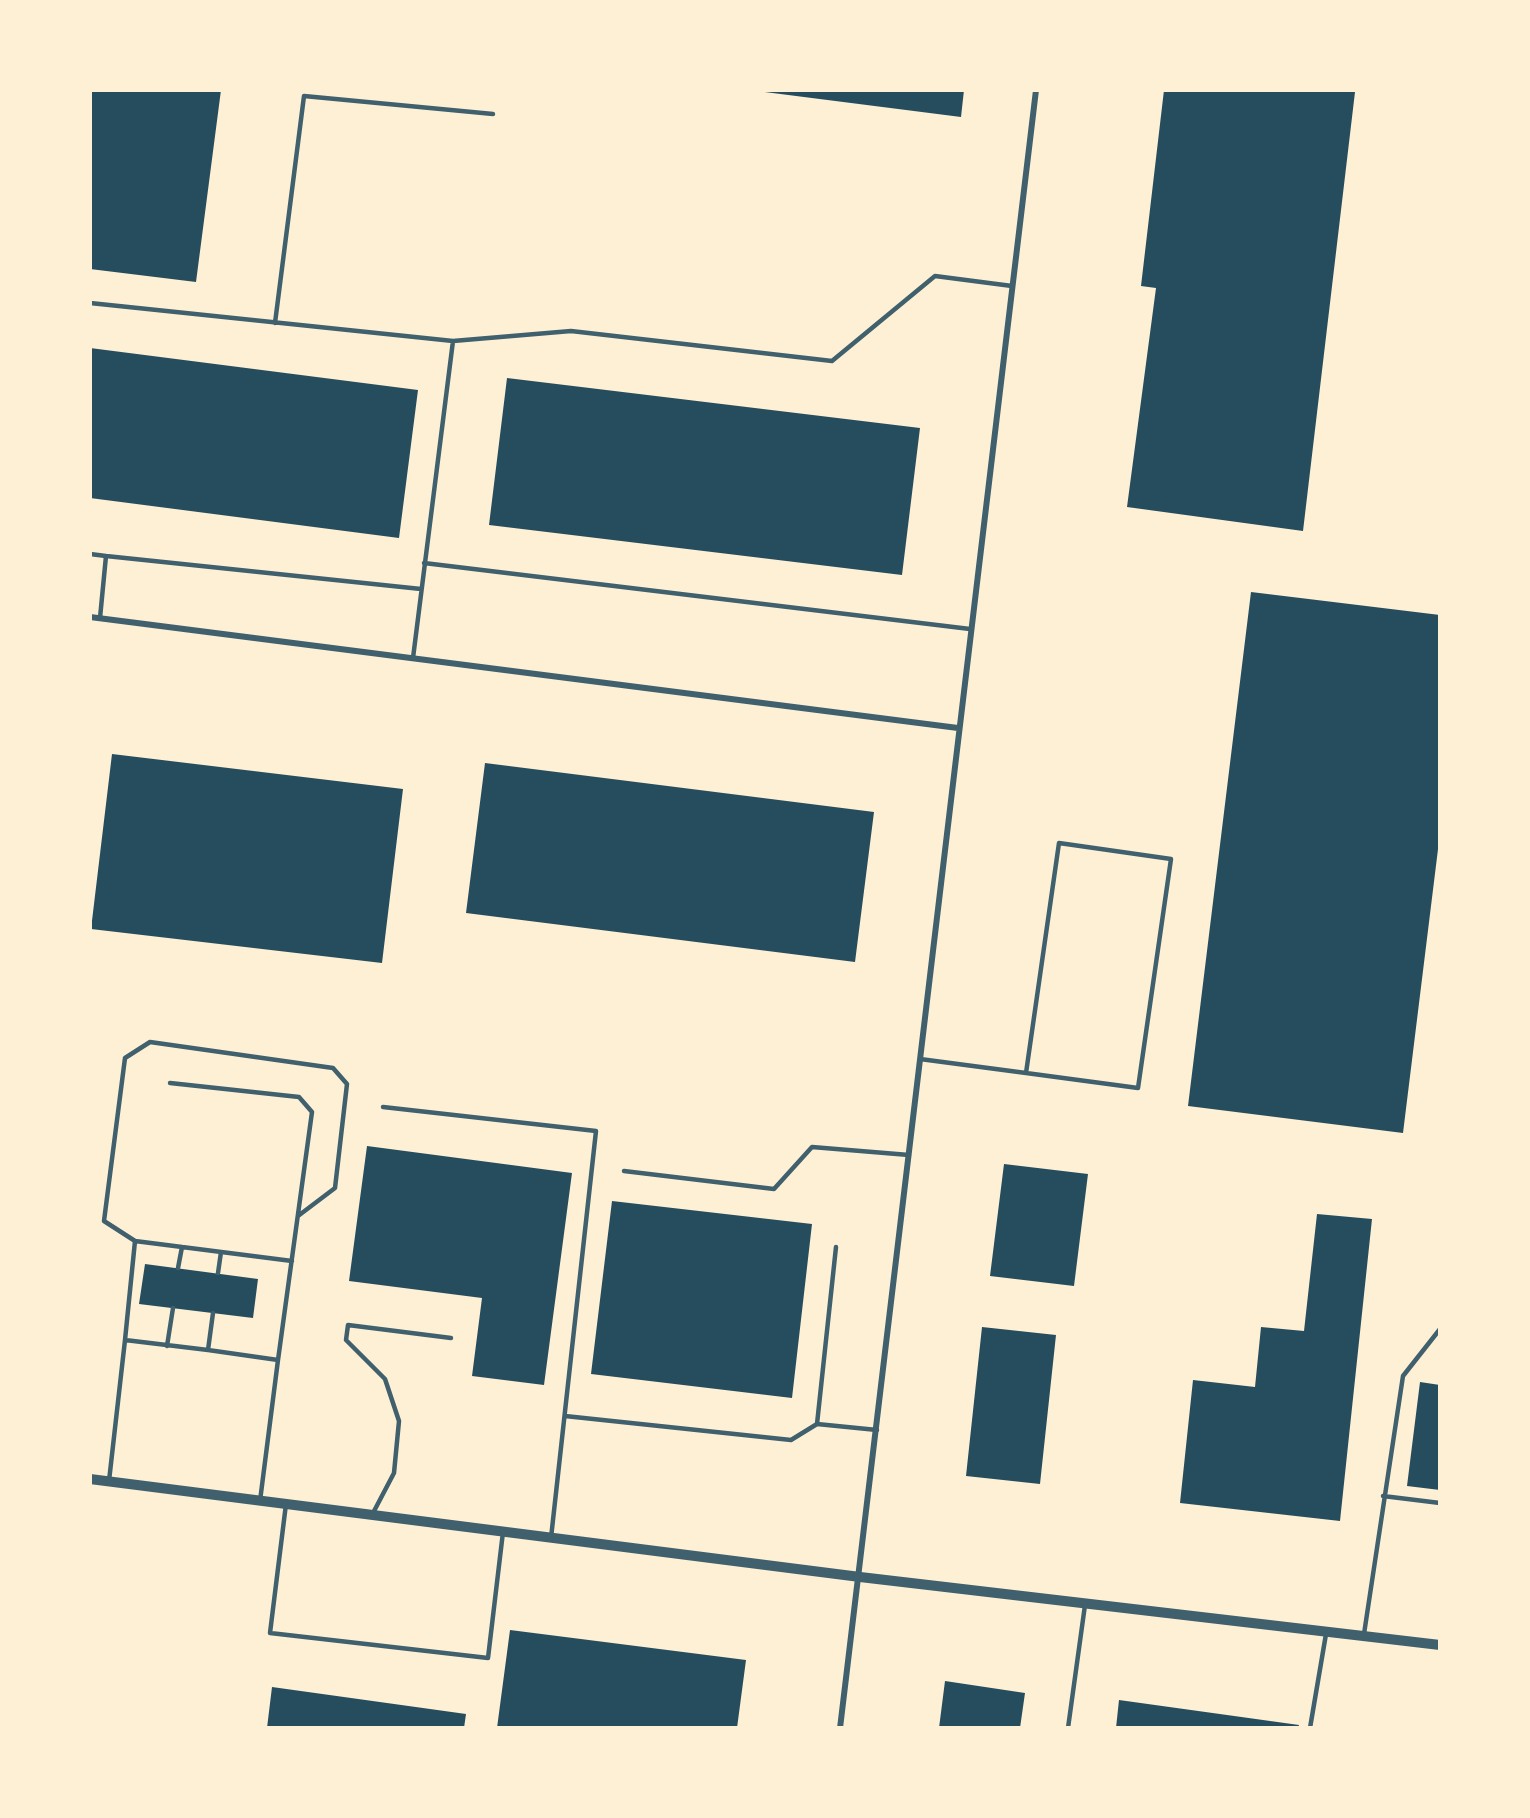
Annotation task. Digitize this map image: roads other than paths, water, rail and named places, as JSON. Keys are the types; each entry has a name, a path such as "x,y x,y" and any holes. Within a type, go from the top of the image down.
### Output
{"street":[{"path":"840,1728 860,1577 958,728 1036,90"},
{"path":"90,617 958,728"},
{"path":"90,1479 1085,1605 1440,1646"}],"lane":[{"path":"275,323 304,96 493,114"},
{"path":"90,303 453,341 571,331 832,361 935,276 1012,286"},
{"path":"413,658 453,341"},
{"path":"90,554 421,589"},
{"path":"100,618 106,556"},
{"path":"424,563 970,629"},
{"path":"920,1059 1138,1088 1171,859 1059,843 1026,1073"},
{"path":"292,1261 135,1241 104,1221 125,1058 150,1042 333,1068 347,1084 335,1188 298,1216"},
{"path":"170,1083 299,1097 312,1112 260,1501"},
{"path":"383,1107 596,1131 550,1538"},
{"path":"624,1172 774,1189 812,1146 909,1155"},
{"path":"110,1481 135,1241"},
{"path":"178,1268 182,1247"},
{"path":"817,1424 836,1247"},
{"path":"218,1273 221,1252"},
{"path":"167,1346 173,1308"},
{"path":"208,1350 213,1313"},
{"path":"372,1515 394,1473 399,1421 385,1379 346,1341 348,1325 451,1338"},
{"path":"1364,1638 1383,1496 1403,1376 1440,1329"},
{"path":"125,1340 278,1360"},
{"path":"565,1416 791,1440 817,1424 877,1430"},
{"path":"1383,1496 1440,1503"},
{"path":"286,1504 270,1633 488,1658 503,1532"},
{"path":"1068,1728 1085,1605"},
{"path":"1310,1728 1326,1634"}]}
